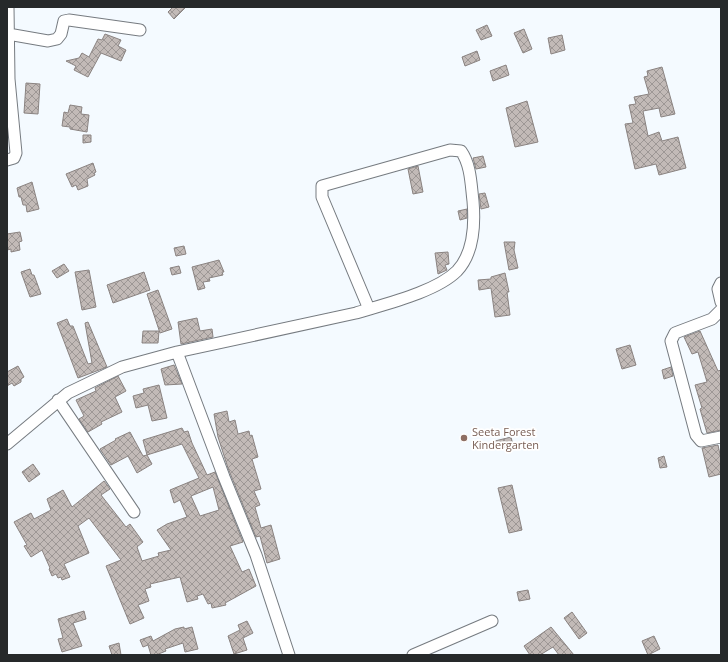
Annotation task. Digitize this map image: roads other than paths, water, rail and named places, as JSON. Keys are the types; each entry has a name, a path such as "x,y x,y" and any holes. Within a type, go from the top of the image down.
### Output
{"street":[{"path":"7,160 14,158 16,153 11,108 8,7"},
{"path":"8,34 48,41 57,39 61,34 64,21 69,20 140,30"},
{"path":"7,444 68,392 122,367 177,352 369,309 411,296 442,282 457,270 468,256 475,222 469,169 465,157 461,151 450,150 322,186 322,197 369,309"},
{"path":"721,282 718,289 721,302"},
{"path":"721,310 712,319 675,333 671,341 696,435 702,441 721,437"},
{"path":"177,352 256,555 289,655"},
{"path":"58,400 134,512"},
{"path":"414,655 492,621"}],"place":[{"name":"Seeta Forest Kindergarten","path":"464,438"}]}
